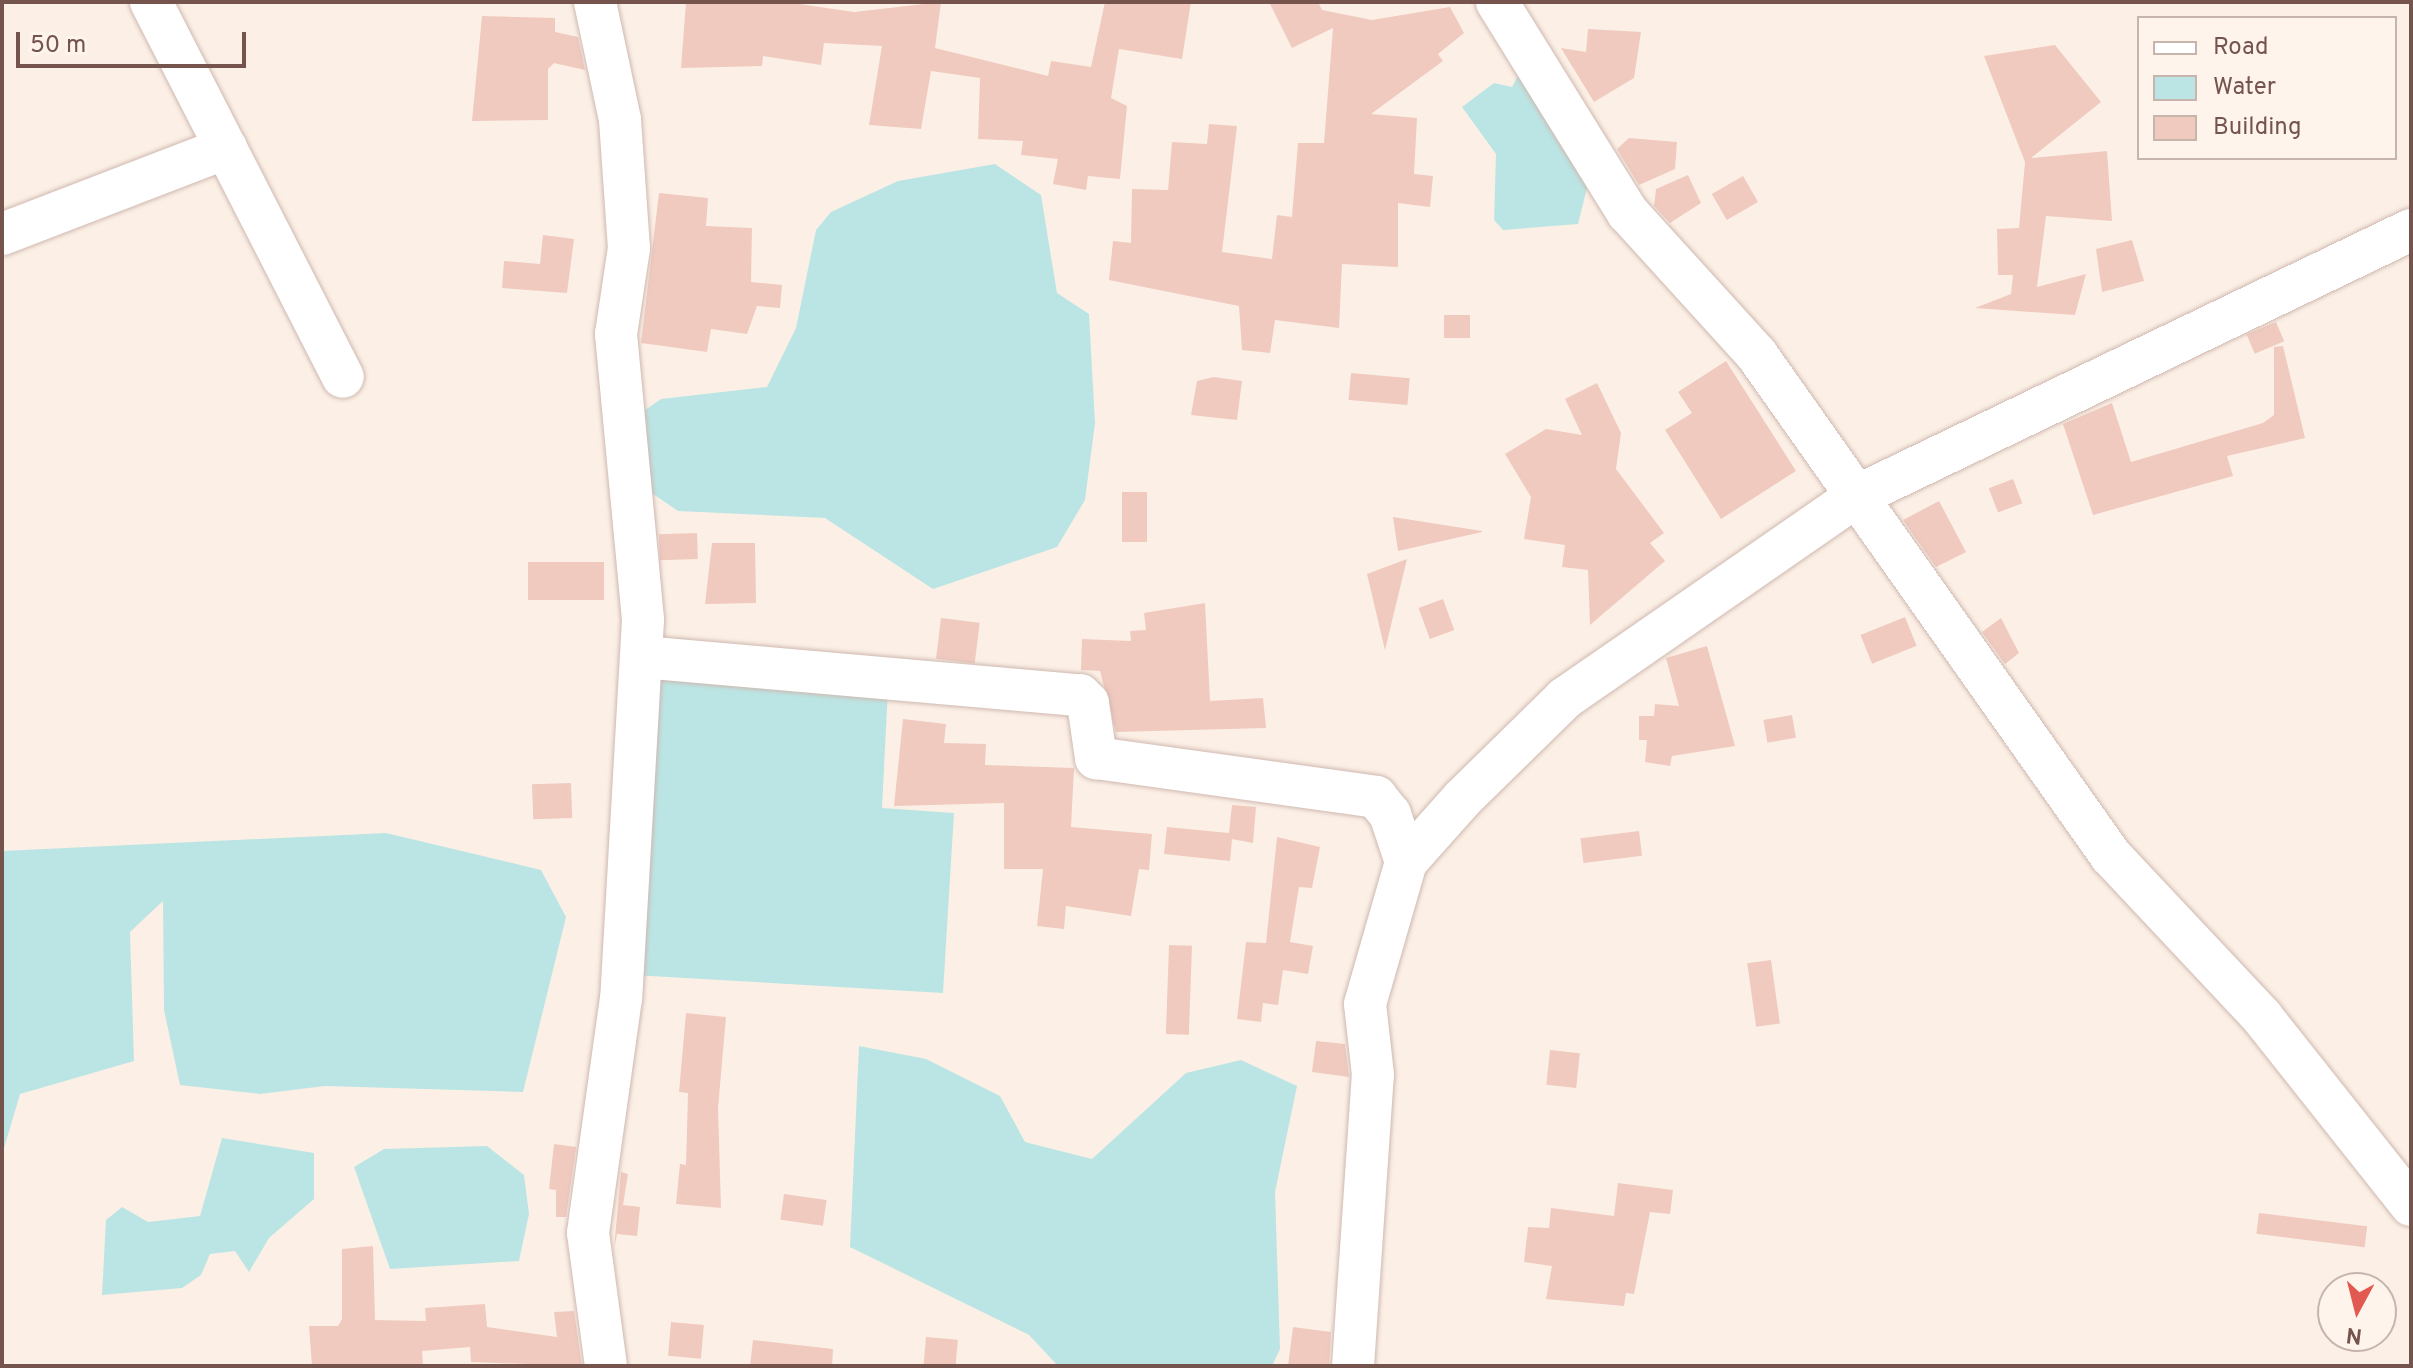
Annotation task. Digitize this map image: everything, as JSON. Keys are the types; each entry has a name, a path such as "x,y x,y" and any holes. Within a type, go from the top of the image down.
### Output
{"street":[{"path":"151,2 343,377"},
{"path":"595,2 621,136 629,248 616,334 642,657 621,998 588,1233 606,1366"},
{"path":"1497,2 1628,213 1757,355 1857,496 1974,673 2111,856 2262,1017 2411,1205"},
{"path":"2,234 226,148"},
{"path":"1353,1366 1373,1075 1373,1041 1363,1019 1406,862 1565,698 1857,496 2411,230"},
{"path":"642,657 1080,695 1088,703 1096,758 1376,797 1390,814 1406,862"}],"water":[{"path":"1522,68 1590,176 1578,224 1503,230 1494,220 1496,154 1462,107 1494,83 1512,87"},
{"path":"995,164 1041,195 1057,293 1089,314 1095,423 1085,500 1057,547 933,589 825,518 678,511 640,485 632,419 661,399 767,387 796,328 816,230 831,212 898,181"},
{"path":"651,675 888,689 882,808 954,813 943,993 633,975"},
{"path":"386,833 541,870 566,917 523,1092 325,1086 260,1094 180,1085 164,1010 163,901 130,932 134,1061 20,1094 2,1155 2,851"},
{"path":"859,1046 926,1059 1000,1096 1025,1142 1092,1159 1186,1073 1241,1060 1297,1086 1275,1192 1280,1349 1272,1366 1058,1366 1029,1335 850,1247"},
{"path":"222,1138 314,1153 314,1199 269,1238 249,1272 235,1251 210,1254 201,1275 182,1288 102,1295 106,1220 122,1207 148,1222 200,1216"},
{"path":"487,1146 524,1175 529,1214 519,1261 390,1269 354,1167 384,1149"}],"building":[{"path":"686,2 786,2 854,12 941,2 935,48 1048,76 1051,61 1091,67 1105,2 1191,2 1182,59 1119,49 1111,98 1127,106 1120,179 1088,176 1086,190 1053,184 1058,159 1021,155 1023,141 978,139 980,78 931,71 921,129 869,125 882,46 824,43 821,65 763,56 762,66 681,68"},
{"path":"1269,2 1318,2 1322,10 1372,20 1450,7 1464,33 1438,54 1443,61 1371,114 1417,118 1414,174 1433,176 1430,207 1398,203 1398,267 1342,264 1339,328 1275,320 1270,353 1242,350 1239,306 1109,280 1113,241 1131,243 1132,189 1168,190 1172,142 1207,144 1209,124 1237,126 1222,252 1272,259 1277,215 1292,217 1298,143 1324,143 1333,28 1292,48"},
{"path":"482,16 555,18 555,32 578,37 585,70 554,63 548,69 548,120 472,121"},
{"path":"1588,29 1641,32 1634,78 1594,102 1561,48 1586,52"},
{"path":"2055,45 2101,102 2031,158 2107,151 2112,221 2046,216 2037,287 2086,274 2075,315 1975,308 2011,294 2013,275 1998,275 1997,229 2019,228 2025,162 1984,56"},
{"path":"1629,138 1677,142 1675,169 1639,185 1617,149"},
{"path":"1688,175 1701,203 1670,223 1654,206 1656,189"},
{"path":"1743,176 1758,202 1727,220 1712,194"},
{"path":"659,193 708,198 706,226 752,228 751,282 782,285 780,308 757,306 747,334 711,329 707,352 641,343"},
{"path":"543,235 574,239 567,293 502,288 504,261 540,264"},
{"path":"2132,240 2144,281 2102,292 2096,249"},
{"path":"1444,315 1470,315 1470,338 1444,338"},
{"path":"2276,322 2284,341 2255,354 2247,335"},
{"path":"2283,346 2305,438 2227,456 2233,476 2093,515 2063,424 2112,403 2131,462 2263,423 2274,415 2274,347"},
{"path":"1726,361 1796,471 1721,519 1665,430 1692,413 1678,392"},
{"path":"1351,373 1410,378 1407,405 1349,400"},
{"path":"1214,377 1242,381 1237,420 1191,415 1197,381"},
{"path":"1597,383 1621,433 1616,469 1664,533 1650,543 1665,561 1590,625 1588,570 1562,567 1565,545 1524,539 1531,497 1505,454 1546,429 1582,435 1565,399"},
{"path":"2013,479 2022,503 1998,513 1989,488"},
{"path":"1122,492 1147,492 1147,542 1122,542"},
{"path":"1939,501 1966,552 1936,567 1903,520"},
{"path":"1393,517 1482,531 1482,532 1398,551"},
{"path":"697,533 698,559 660,560 659,534"},
{"path":"712,543 755,543 756,603 705,604"},
{"path":"1407,559 1385,650 1367,574"},
{"path":"528,562 604,562 604,600 528,600"},
{"path":"1443,599 1454,630 1430,639 1419,608"},
{"path":"1205,603 1210,701 1263,698 1266,728 1116,732 1100,671 1081,670 1082,639 1131,641 1130,631 1146,630 1144,613"},
{"path":"1905,617 1917,646 1872,664 1860,635"},
{"path":"941,618 980,623 975,663 936,659"},
{"path":"2001,618 2019,653 2005,664 1982,632"},
{"path":"1707,646 1735,746 1672,756 1670,766 1645,762 1647,740 1639,740 1639,716 1654,716 1655,704 1679,706 1666,658"},
{"path":"1792,715 1796,738 1767,743 1763,720"},
{"path":"903,719 946,724 944,743 986,744 985,765 1074,768 1071,827 1152,834 1149,870 1139,869 1131,916 1066,906 1064,929 1037,926 1043,869 1004,869 1004,803 894,806"},
{"path":"571,783 572,818 533,819 532,784"},
{"path":"1232,805 1256,807 1253,843 1232,839 1230,861 1164,854 1167,827 1229,833"},
{"path":"1639,831 1642,856 1583,863 1580,838"},
{"path":"1277,837 1320,847 1312,888 1299,887 1290,942 1313,946 1308,974 1283,970 1278,1005 1263,1003 1261,1022 1237,1019 1246,942 1266,943"},
{"path":"1169,945 1192,946 1189,1035 1166,1034"},
{"path":"1771,960 1780,1023 1756,1027 1747,963"},
{"path":"686,1013 726,1017 718,1108 721,1208 676,1204 680,1164 686,1165 688,1093 679,1092"},
{"path":"1316,1041 1345,1044 1349,1077 1312,1072"},
{"path":"1550,1050 1580,1053 1576,1088 1546,1085"},
{"path":"554,1144 576,1147 566,1217 556,1217 556,1190 549,1189"},
{"path":"621,1172 628,1174 623,1205 640,1207 637,1236 617,1234 614,1249"},
{"path":"1618,1183 1673,1190 1670,1214 1650,1212 1634,1294 1626,1293 1624,1306 1546,1299 1552,1266 1524,1262 1528,1227 1549,1228 1551,1208 1614,1216"},
{"path":"784,1194 827,1200 823,1226 780,1220"},
{"path":"2259,1213 2367,1226 2365,1247 2256,1234"},
{"path":"373,1246 375,1320 426,1321 425,1308 485,1304 487,1327 557,1337 554,1312 574,1311 582,1366 471,1362 470,1347 422,1351 423,1366 312,1366 309,1326 338,1326 342,1319 342,1249"},
{"path":"671,1322 704,1325 701,1359 668,1356"},
{"path":"1293,1327 1331,1332 1329,1366 1288,1366"},
{"path":"926,1337 958,1340 956,1366 923,1366"},
{"path":"753,1340 833,1349 832,1366 750,1366"}]}
